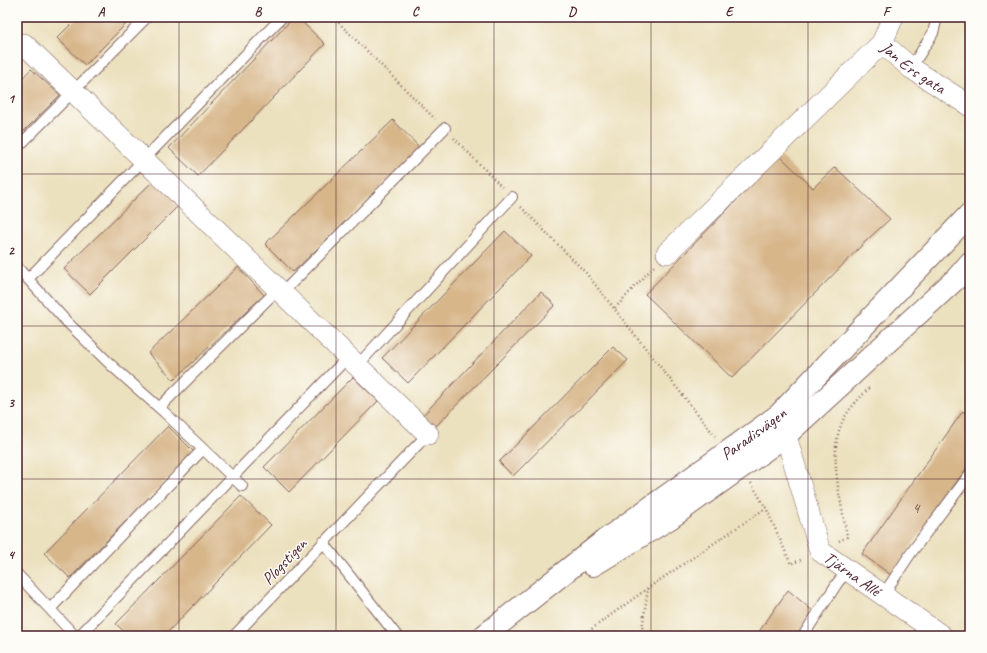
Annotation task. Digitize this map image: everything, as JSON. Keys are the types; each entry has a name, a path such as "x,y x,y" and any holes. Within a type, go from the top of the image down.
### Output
{"street":[{"name":"Jan Ers gata","path":"893,17 882,43 911,68 970,106"},
{"path":"667,253 882,43"},
{"path":"24,44 428,434"},
{"name":"Paradisvägen","path":"484,636 604,541 779,415 970,214"},
{"name":"Paradisvägen","path":"505,618 670,518 786,435 958,277 970,263"},
{"name":"Tjärna Allé","path":"779,415 820,551 883,595 928,632"}],"lane":[{"path":"17,148 147,17"},
{"path":"28,279 282,17"},
{"path":"911,68 933,33 937,17"},
{"path":"160,407 445,128"},
{"path":"79,636 232,476 353,362 512,197"},
{"path":"17,267 66,321 111,365 160,407 242,486"},
{"path":"323,542 428,434"},
{"path":"50,609 203,449"},
{"path":"883,595 911,553 970,474"},
{"name":"Plogstigen","path":"234,636 323,542 397,636"},
{"path":"803,636 838,582 848,571"},
{"path":"17,574 75,636"}],"path":[{"path":"333,17 445,128 586,273 717,438"},
{"path":"615,308 667,253"},
{"path":"750,481 766,508 791,564 847,537 835,457 841,424 856,402 873,385"},
{"path":"582,636 648,588 766,508"},
{"path":"641,636 648,588"}],"building":[{"path":"78,17 133,17 85,65 57,38"},
{"path":"294,17 297,17 325,44 198,176 169,148"},
{"path":"31,69 60,95 17,138 17,84"},
{"path":"393,120 421,149 293,272 265,244"},
{"path":"780,156 813,188 835,167 890,219 867,240 732,378 645,294"},
{"path":"155,179 180,204 90,294 64,269"},
{"path":"505,231 531,256 408,383 382,358"},
{"path":"238,267 264,295 174,380 148,353"},
{"path":"541,292 555,305 435,427 423,415"},
{"path":"613,347 628,360 513,476 499,462"},
{"path":"353,377 378,401 289,492 264,467"},
{"path":"963,411 970,417 970,463 891,575 862,554"},
{"path":"168,426 194,452 70,578 44,553"},
{"path":"241,496 271,525 164,636 129,636 116,624"},
{"path":"788,590 814,612 798,636 756,636"}]}
